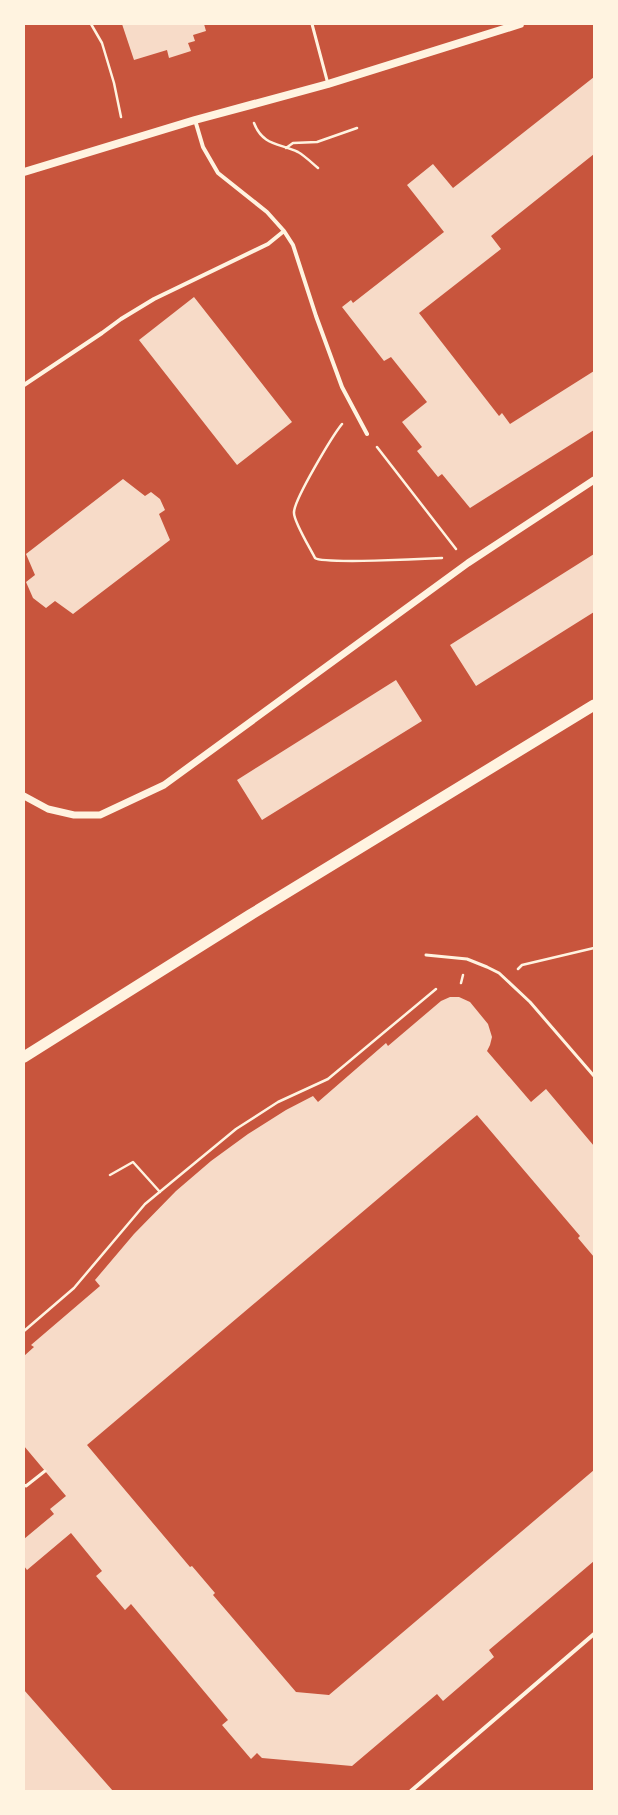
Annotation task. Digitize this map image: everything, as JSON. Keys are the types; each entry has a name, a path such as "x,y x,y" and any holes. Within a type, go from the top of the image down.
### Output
{"highway":[{"path":"24,1057 250,915 594,705"}],"main road":[{"path":"24,172 195,120 328,84 520,24"}],"street":[{"path":"195,120 203,147 218,173 268,212 284,231 293,245 316,316 337,373 367,434"},
{"path":"24,385 147,303 268,244 284,231"},
{"path":"24,796 48,809 74,815 100,815 164,785 468,563 594,480"},
{"path":"410,1791 594,1634"}],"lane":[{"path":"312,24 328,84"},
{"path":"426,955 459,958 473,961 499,973 530,1002 594,1076"},
{"path":"24,1485 26,1486 45,1471"}],"path":[{"path":"91,24 102,43 114,83 121,117"},
{"path":"254,123 258,133 275,145 298,152 318,168"},
{"path":"285,148 293,143 316,142 357,128"},
{"path":"354,410 337,430 302,490 295,505 294,514 315,558 325,561 346,561 446,557"},
{"path":"383,455 459,553"},
{"path":"509,981 522,966 594,948"},
{"path":"24,1331 74,1288 145,1204 236,1129 278,1102 328,1079 436,989"},
{"path":"110,1175 133,1162 160,1192"}],"building":[{"path":"122,24 204,24 206,31 193,35 195,41 188,43 191,51 169,58 167,50 134,60"},
{"path":"594,77 594,154 491,236 501,249 419,313 499,416 502,413 510,424 594,371 594,430 470,508 442,474 438,477 417,451 422,447 402,422 427,402 391,357 384,361 342,307 351,300 353,303 444,232 407,185 433,164 453,188"},
{"path":"194,297 292,422 237,465 139,340"},
{"path":"123,479 145,496 151,492 160,499 165,510 159,514 170,540 73,614 55,601 46,608 33,598 26,582 35,575 26,554"},
{"path":"594,554 594,612 476,686 450,645"},
{"path":"396,680 422,721 262,820 237,780"},
{"path":"450,997 459,997 470,1002 488,1024 492,1037 487,1051 531,1102 546,1089 594,1146 594,1257 578,1238 580,1236 477,1115 87,1445 190,1567 192,1566 215,1593 213,1595 296,1692 329,1695 594,1470 594,1561 489,1650 494,1657 443,1701 437,1694 352,1766 262,1758 257,1753 251,1759 222,1725 228,1720 131,1604 125,1610 96,1576 102,1571 71,1533 27,1570 24,1566 24,1539 54,1514 50,1509 66,1496 24,1446 24,1356 34,1347 31,1345 100,1286 95,1280 134,1234 176,1191 211,1161 248,1134 286,1110 313,1096 318,1102 386,1043 388,1046 441,1001"},
{"path":"24,1690 113,1791 24,1791"}]}
